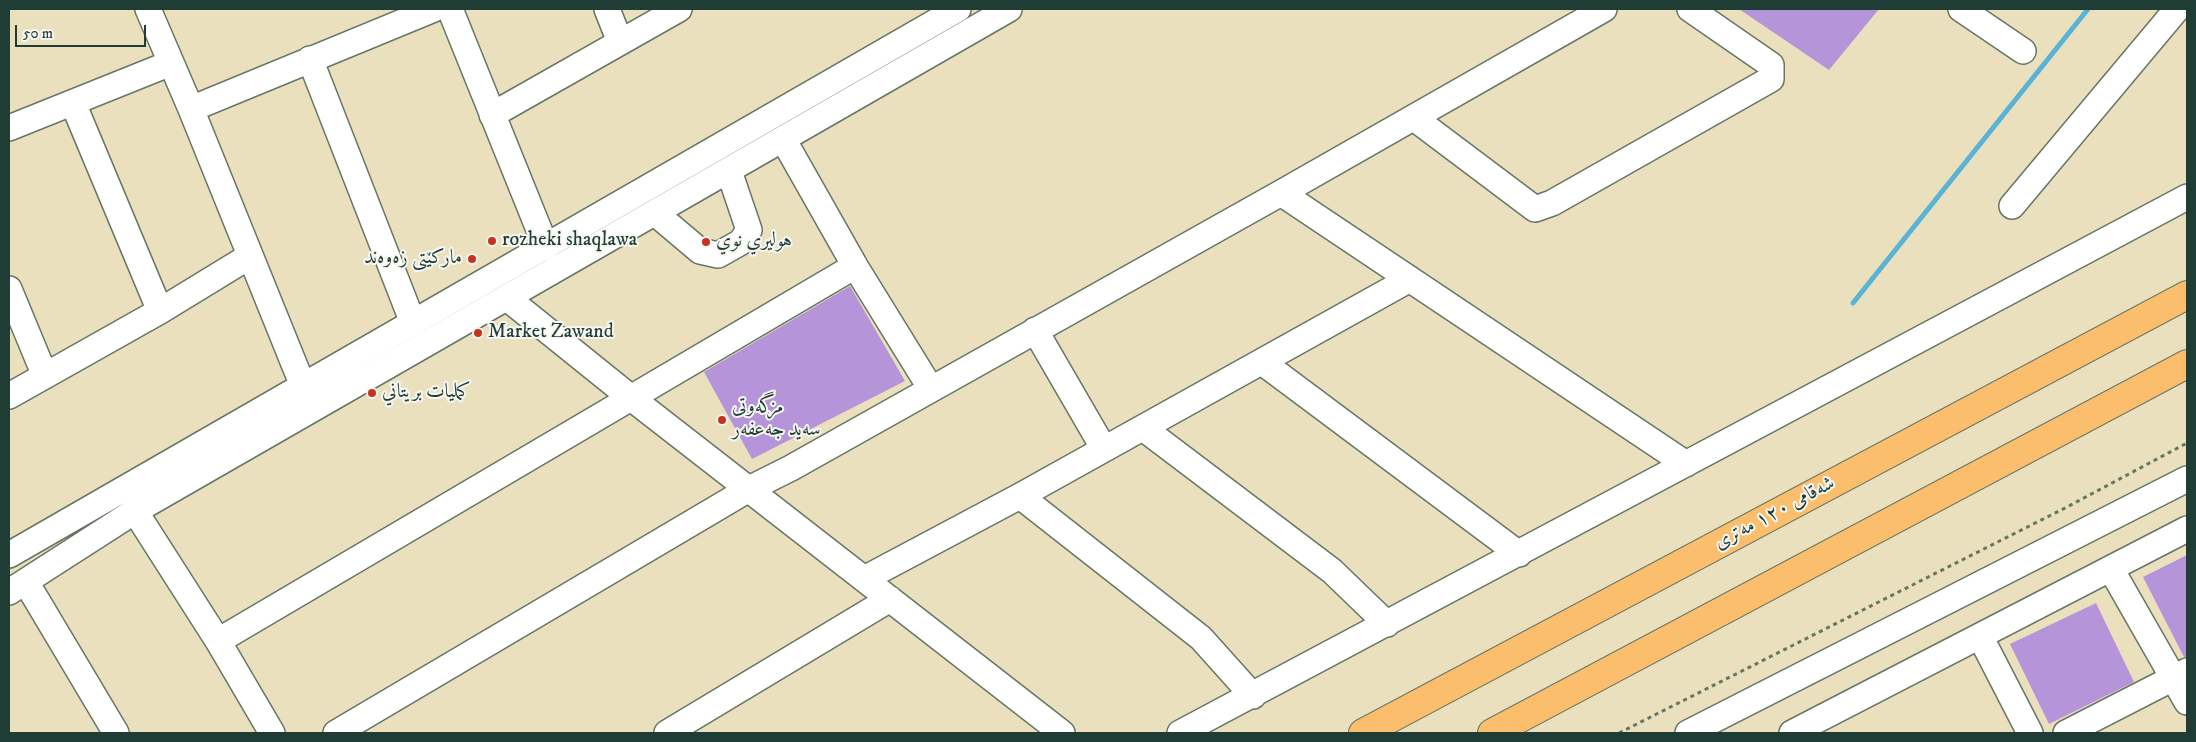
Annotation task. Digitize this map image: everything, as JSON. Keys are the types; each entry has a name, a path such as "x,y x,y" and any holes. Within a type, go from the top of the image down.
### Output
{"highway":[{"name":"شەقامی ١٢٠ مەتری","path":"1363,733 2187,295"},
{"path":"1492,733 2187,364"}],"street":[{"path":"148,9 304,386"},
{"path":"191,109 434,9"},
{"path":"450,9 546,247"},
{"path":"607,9 620,42"},
{"path":"492,116 679,9"},
{"path":"116,733 17,587 135,511 1009,9"},
{"path":"336,733 749,489 1281,193 1604,9"},
{"path":"1414,118 1535,209 1552,203 1770,79 1771,65 1690,9"},
{"path":"1961,9 2023,51"},
{"path":"2012,206 2176,9"},
{"path":"9,555 546,247 952,10"},
{"path":"310,59 414,323"},
{"path":"9,128 171,63"},
{"path":"73,103 160,310"},
{"path":"784,139 855,266 931,389"},
{"path":"655,213 700,251 718,255 741,242 749,230 729,170"},
{"path":"1281,193 1686,464"},
{"path":"1180,733 1253,696 2187,197"},
{"path":"9,396 250,256"},
{"path":"218,641 855,266"},
{"path":"864,579 1020,496 1410,279"},
{"path":"9,289 45,376"},
{"path":"507,298 630,397 1062,733"},
{"path":"1035,330 1104,449"},
{"path":"1262,362 1519,554"},
{"path":"1143,428 1332,571 1387,624"},
{"path":"1688,733 2187,479"},
{"path":"1020,496 1201,638 1253,696"},
{"path":"135,511 218,641 272,733"},
{"path":"1792,733 2187,529"},
{"path":"2111,569 2181,674 2187,702"},
{"path":"667,733 890,599"},
{"path":"1980,636 2030,733"},
{"path":"2066,733 2181,674"}],"path":[{"path":"1619,733 2058,511 2187,443"}],"building":[{"path":"1739,9 1879,9 1829,70"},
{"path":"850,286 905,381 752,459 704,372"},
{"path":"2187,555 2187,657 2184,657 2143,577"},
{"path":"2096,603 2134,682 2049,724 2010,644"}],"waterway":[{"path":"1853,303 2088,9"}],"place":[{"name":"rozheki shaqlawa","path":"492,241"},
{"name":"هوليري نوي","path":"706,242"},
{"name":"مارکێتی زەوەند","path":"472,259"},
{"name":"Market Zawand","path":"478,333"},
{"name":"كمليات بريتاني","path":"372,393"},
{"name":"مزگەوتی سەید جەعفەر","path":"722,420"}]}
